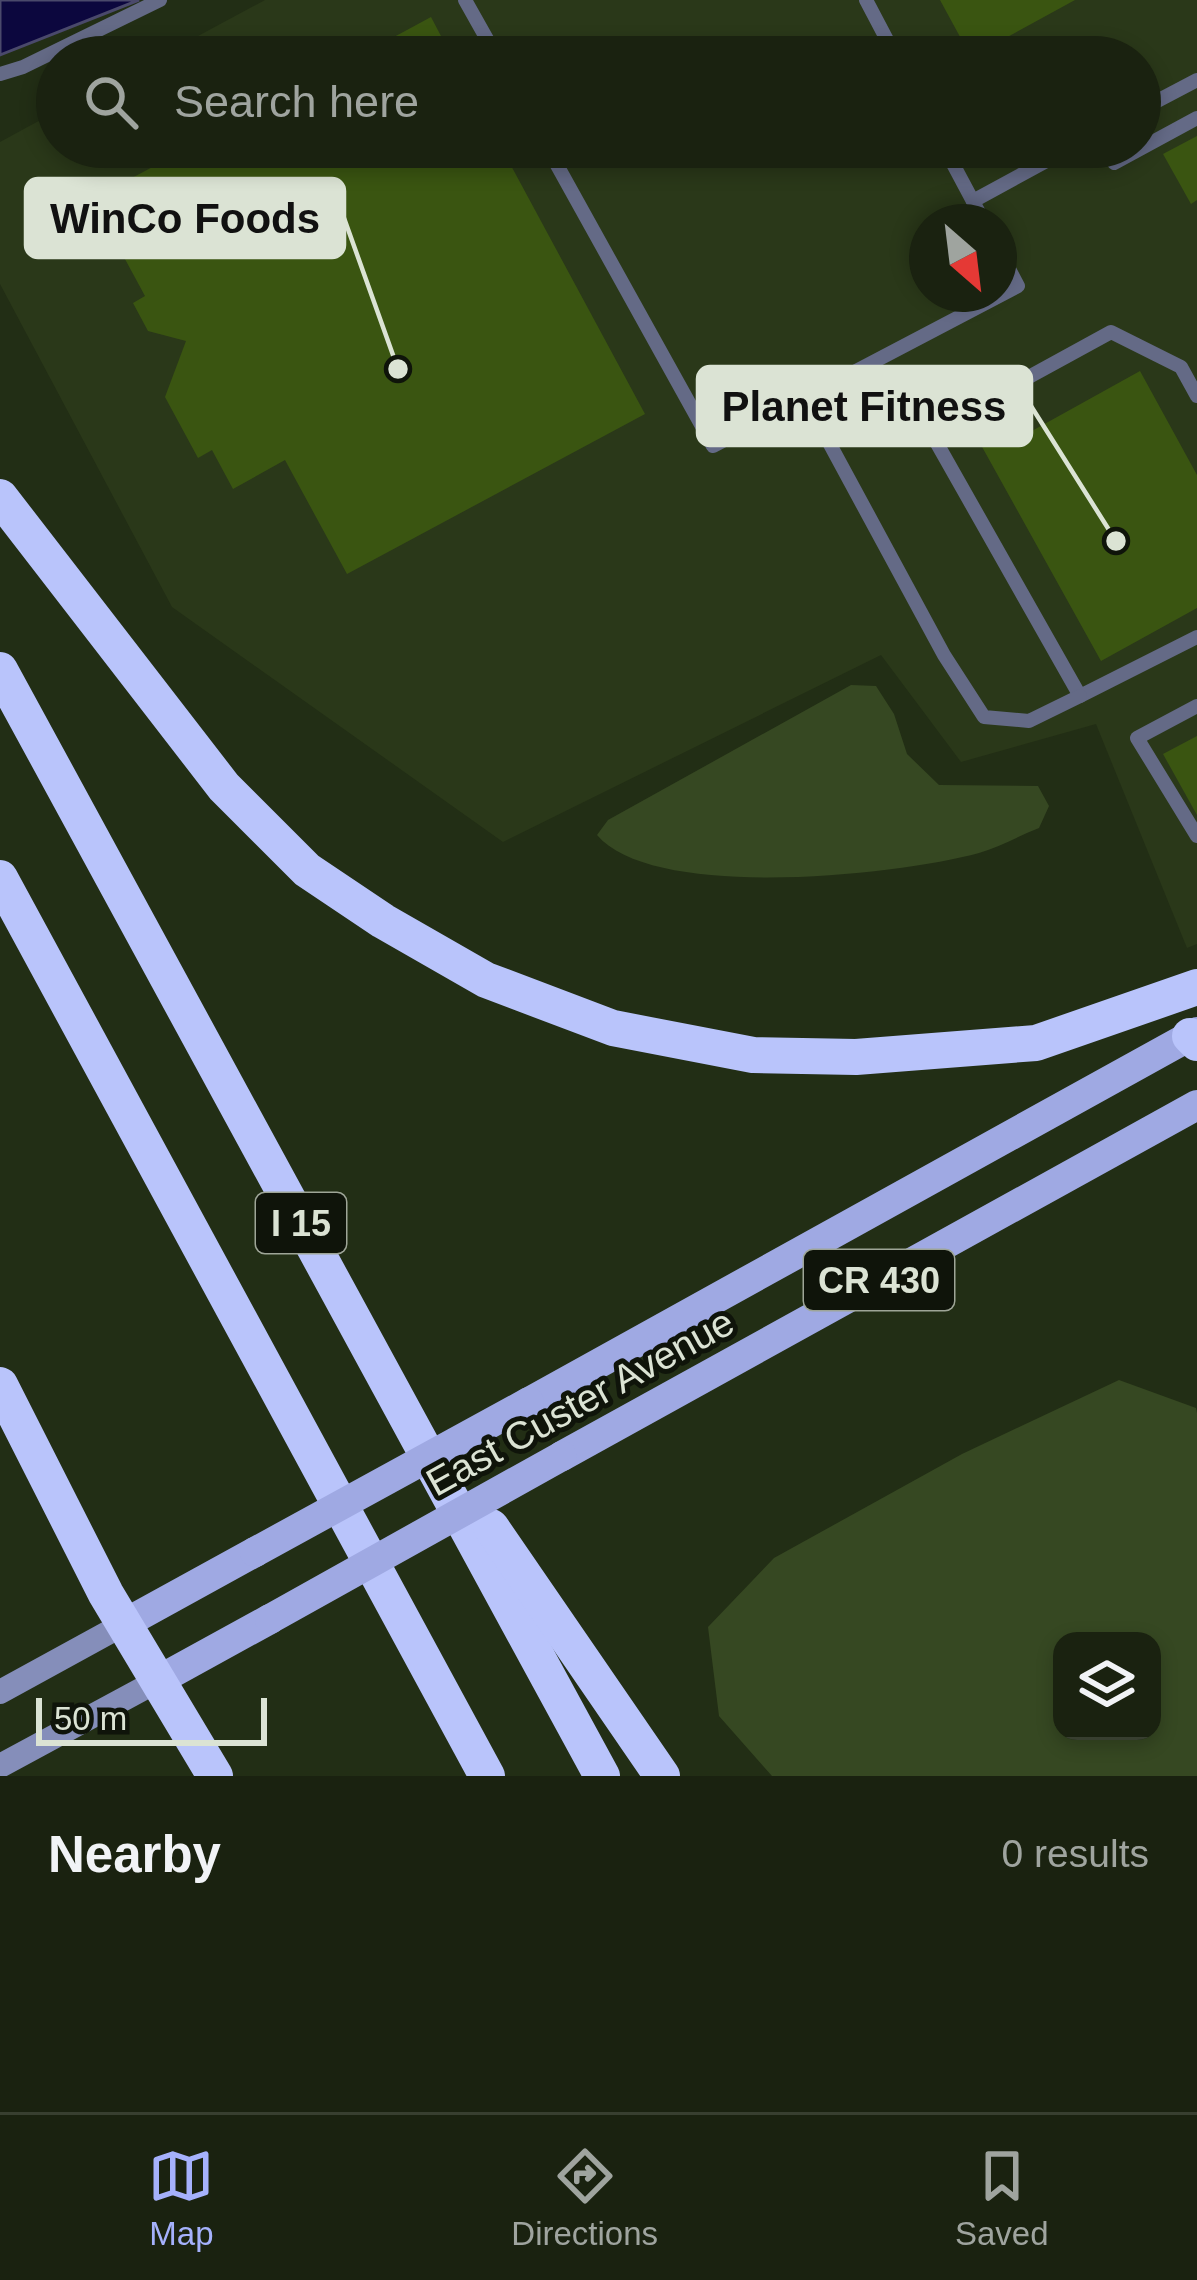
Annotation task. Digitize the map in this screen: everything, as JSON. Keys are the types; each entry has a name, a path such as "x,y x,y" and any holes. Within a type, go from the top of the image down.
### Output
{"highway":[{"path":"0,497 224,787 290,853 383,921 486,980 613,1028 753,1055 856,1057 1036,1043 1197,987"},
{"name":"I 15","path":"0,670 602,1776"},
{"name":"I 15","path":"0,878 487,1776"},
{"path":"339,1293 546,1613 662,1776"},
{"path":"0,1384 124,1624 215,1776"}],"main road":[{"name":"East Custer Avenue","path":"0,1692 1195,1037"},
{"name":"East Custer Avenue","path":"0,1766 1197,1105"}],"lane":[{"path":"86,36 160,0"},
{"path":"465,0 485,36"},
{"path":"866,0 885,36"},
{"path":"0,74 36,61"},
{"path":"1161,99 1197,80"},
{"path":"1161,138 1197,118"},
{"path":"559,168 713,446 970,312"},
{"path":"955,168 975,204"},
{"path":"973,201 1034,168"},
{"path":"1080,695 930,431 1111,332 1180,367 1197,397"},
{"path":"806,400 944,655 983,717 1029,721 1197,638"},
{"path":"1197,706 1137,738 1197,836"}],"shaded area":[{"path":"0,0 139,0 48,36 36,36 36,41 0,55"},
{"path":"265,0 1197,0 1197,944 1187,948 1096,724 961,762 881,655 503,842 172,607 0,284 0,142 36,122 36,168 1161,168 1161,36 198,36"},
{"path":"851,685 876,686 894,714 907,754 939,785 1038,786 1049,806 1039,828 986,851 942,861 838,875 779,877 669,869 626,856 597,835 608,820"},
{"path":"1119,1380 1196,1408 1197,1776 772,1776 719,1716 708,1627 774,1558 962,1454"}],"building":[{"path":"940,0 1075,0 1009,36 960,36"},
{"path":"431,17 441,36 396,36"},
{"path":"1197,136 1197,200 1191,204 1163,154"},
{"path":"151,168 512,168 645,414 347,574 285,460 233,489 212,450 198,458 165,397 186,341 148,331 133,303 145,296 119,248 141,236 115,187"},
{"path":"1140,371 1197,475 1197,608 1101,661 976,436 1020,412 1030,432"},
{"path":"1197,736 1197,815 1163,754"}],"place":[{"name":"WinCo Foods","path":"398,369"},
{"name":"Planet Fitness","path":"1116,541"}]}
